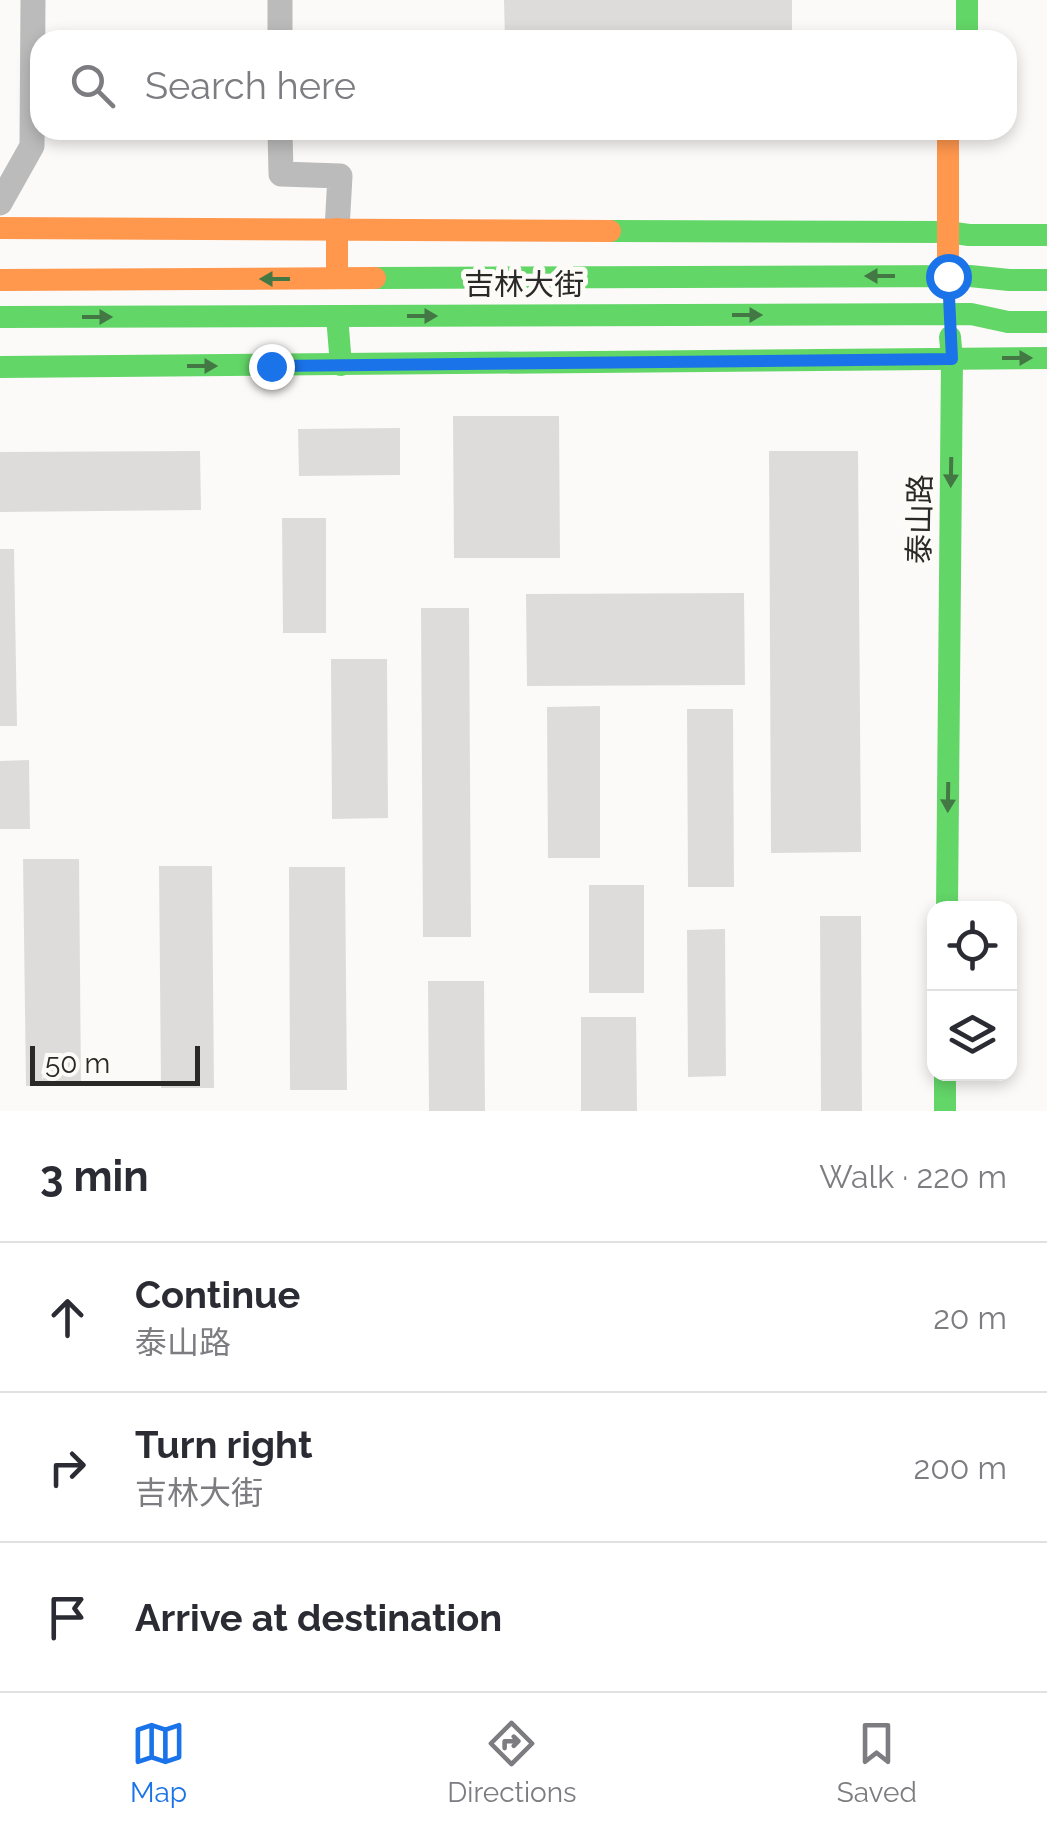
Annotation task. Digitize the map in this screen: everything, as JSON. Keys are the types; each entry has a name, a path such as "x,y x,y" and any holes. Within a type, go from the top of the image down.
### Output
{"main road":[{"path":"948,0 948,30"},
{"path":"967,0 967,30"},
{"name":"泰山路","path":"949,140 958,234 960,314 968,901"},
{"name":"泰山路","path":"958,234 967,140"},
{"name":"吉林大街","path":"0,228 1047,235"},
{"path":"337,228 337,278"},
{"name":"吉林大街","path":"0,280 959,276 1047,280"},
{"name":"吉林大街","path":"0,317 960,314 1008,322 1047,322"},
{"path":"337,316 341,365"},
{"path":"0,367 1047,358"},
{"name":"泰山路","path":"947,901 961,359"},
{"path":"945,1081 945,1111"},
{"path":"967,1081 967,1111"}],"street":[{"path":"33,0 33,30"},
{"path":"280,0 280,30"},
{"path":"0,203 32,140"},
{"path":"280,140 280,174 340,176 337,228"}],"building":[{"path":"504,0 792,0 792,30 505,30"},
{"path":"453,416 559,416 560,558 454,558"},
{"path":"400,428 400,475 299,476 298,429"},
{"path":"200,451 201,510 0,512 0,452"},
{"path":"769,451 858,451 861,852 771,853"},
{"path":"282,518 326,518 326,633 283,633"},
{"path":"0,549 14,549 17,726 0,726"},
{"path":"744,593 745,685 527,686 526,594"},
{"path":"421,608 469,608 471,937 423,937"},
{"path":"331,659 387,659 388,818 332,819"},
{"path":"600,706 600,858 548,858 547,707"},
{"path":"687,709 733,709 734,887 688,887"},
{"path":"29,760 30,829 0,829 0,761"},
{"path":"23,859 79,859 81,1085 26,1086"},
{"path":"159,866 212,866 214,1088 161,1088"},
{"path":"289,867 345,867 347,1090 290,1090"},
{"path":"589,885 644,885 644,993 589,993"},
{"path":"820,916 861,916 862,1111 821,1111"},
{"path":"725,929 726,1076 688,1077 687,930"},
{"path":"428,981 484,981 485,1111 429,1111"},
{"path":"581,1017 636,1017 637,1111 581,1111"}],"traffic: fast":[{"path":"967,0 967,30"},
{"path":"610,231 1047,235"},
{"path":"375,278 970,276 1047,280"},
{"path":"0,317 971,314 1008,322 1047,322"},
{"path":"337,316 341,365"},
{"path":"947,901 950,337"},
{"path":"0,367 1047,358"},
{"path":"945,1081 945,1111"}],"traffic: slow":[{"path":"948,140 948,257"},
{"path":"0,228 610,231"},
{"path":"337,229 337,278"},
{"path":"0,280 375,278"}],"route":[{"path":"271,366 952,359 948,276"}]}
